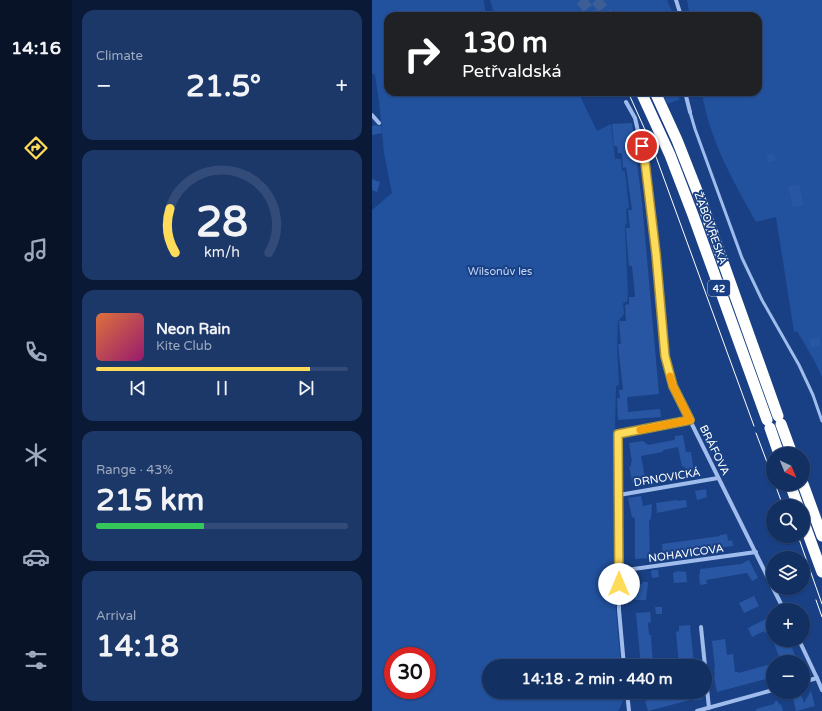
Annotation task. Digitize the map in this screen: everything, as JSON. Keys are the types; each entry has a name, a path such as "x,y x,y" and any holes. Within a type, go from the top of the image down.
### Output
{"highway":[{"name":"ŽABOVŘESKÁ","path":"644,96 667,149 690,208 777,447"},
{"name":"ŽABOVŘESKÁ","path":"657,96 677,140 697,191 790,447"},
{"path":"806,491 822,536"},
{"path":"810,539 822,572"}],"street":[{"path":"676,0 680,12"},
{"path":"686,96 690,112"},
{"name":"BRÁFOVA","path":"626,102 635,118 645,162 656,254 665,356 673,386 766,573"},
{"path":"372,116 379,122"},
{"path":"623,659 619,610 618,434 690,420"},
{"name":"DRNOVICKÁ","path":"619,495 718,478"},
{"name":"NOHAVICOVA","path":"619,571 756,552"},
{"path":"701,627 704,659"},
{"path":"802,647 822,690"},
{"path":"810,680 817,678"},
{"path":"698,711 766,692"},
{"path":"628,699 629,711"},
{"path":"708,699 709,708"},
{"path":"623,711 628,705"}],"lane":[{"path":"690,112 694,129 742,258 762,300 802,371 813,395 822,421"}],"green space":[{"name":"Wilsonův les","path":"372,0 483,0 485,12 384,12 384,96 580,96 597,131 611,124 615,159 621,159 622,171 625,171 629,208 626,209 627,224 625,225 628,297 627,302 623,303 624,314 618,321 617,347 619,385 616,386 615,431 616,610 620,659 482,659 482,699 623,699 618,711 372,711 372,210 392,193 384,153 375,75 372,73"},
{"path":"490,0 667,0 672,12 494,12"},
{"path":"687,0 822,0 822,377 797,331 794,332 776,217 756,222 716,143 705,109 703,96 762,96 762,12 689,12"},
{"path":"663,96 678,96 680,99 668,104"}],"building":[{"path":"632,123 642,202 659,394 627,397 628,412 660,409 661,417 618,420 617,398 620,398 619,390 623,390 618,344 621,344 619,321 626,321 625,305 629,304 629,297 635,297 632,266 629,266 626,228 630,228 628,210 632,210 626,167 623,168 622,153 618,153 617,146 614,146 612,124"},
{"path":"372,126 381,126 382,133 372,135"},
{"path":"773,153 776,160 769,163 766,156"},
{"path":"372,179 380,182 377,192 372,190"},
{"path":"799,184 804,205 793,207 788,186"},
{"path":"819,337 821,345 811,348 809,339"},
{"path":"683,435 686,452 691,452 694,473 686,475 684,466 682,467 678,447 663,450 663,452 641,456 646,483 633,485 629,467 631,466 632,462 629,443 643,441 648,445 674,440 675,436"},
{"path":"706,489 707,497 697,500 695,491"},
{"path":"641,496 643,506 652,504 651,519 649,520 650,558 635,559 635,518 632,517 628,498"},
{"path":"686,500 687,507 657,513 656,503"},
{"path":"727,534 728,541 732,540 733,546 663,555 662,544"},
{"path":"749,560 758,578 752,581 747,573 706,580 707,584 700,585 700,569 741,564"},
{"path":"658,570 659,577 652,578 651,571"},
{"path":"678,571 686,572 687,582 674,583 673,573"},
{"path":"642,582 648,582 646,600 635,600 635,584 642,584"},
{"path":"754,596 759,606 744,613 739,603"},
{"path":"655,607 662,607 662,614 656,614"},
{"path":"650,612 651,622 648,623 649,635 651,635 653,659 640,659 636,613"},
{"path":"766,619 766,632 764,633 764,631 752,637 748,628"},
{"path":"690,625 693,659 678,659 676,632 679,631 679,626"},
{"path":"725,639 727,655 733,654 735,672 738,673 766,665 766,679 717,692 714,677 715,668 712,641"},
{"path":"776,647 792,647 795,655 778,655"},
{"path":"811,691 815,706 796,711 793,699 802,699 804,703 806,699 810,699"},
{"path":"652,699 694,699 648,711 645,701"},
{"path":"776,700 780,705 781,704 783,711 756,711 756,709 774,704"}],"tunnel":[{"path":"581,0 591,12"},
{"path":"596,0 606,12"}],"tram line":[{"path":"630,96 651,143 754,426"},
{"path":"756,433 766,459"},
{"path":"778,491 780,499"},
{"path":"800,543 822,604"},
{"path":"816,600 822,617"}],"slow traffic":[{"path":"640,430 690,420 673,386 670,376"}],"route":[{"path":"619,584 618,434 690,420 673,386 665,356 656,254 642,146"}]}
